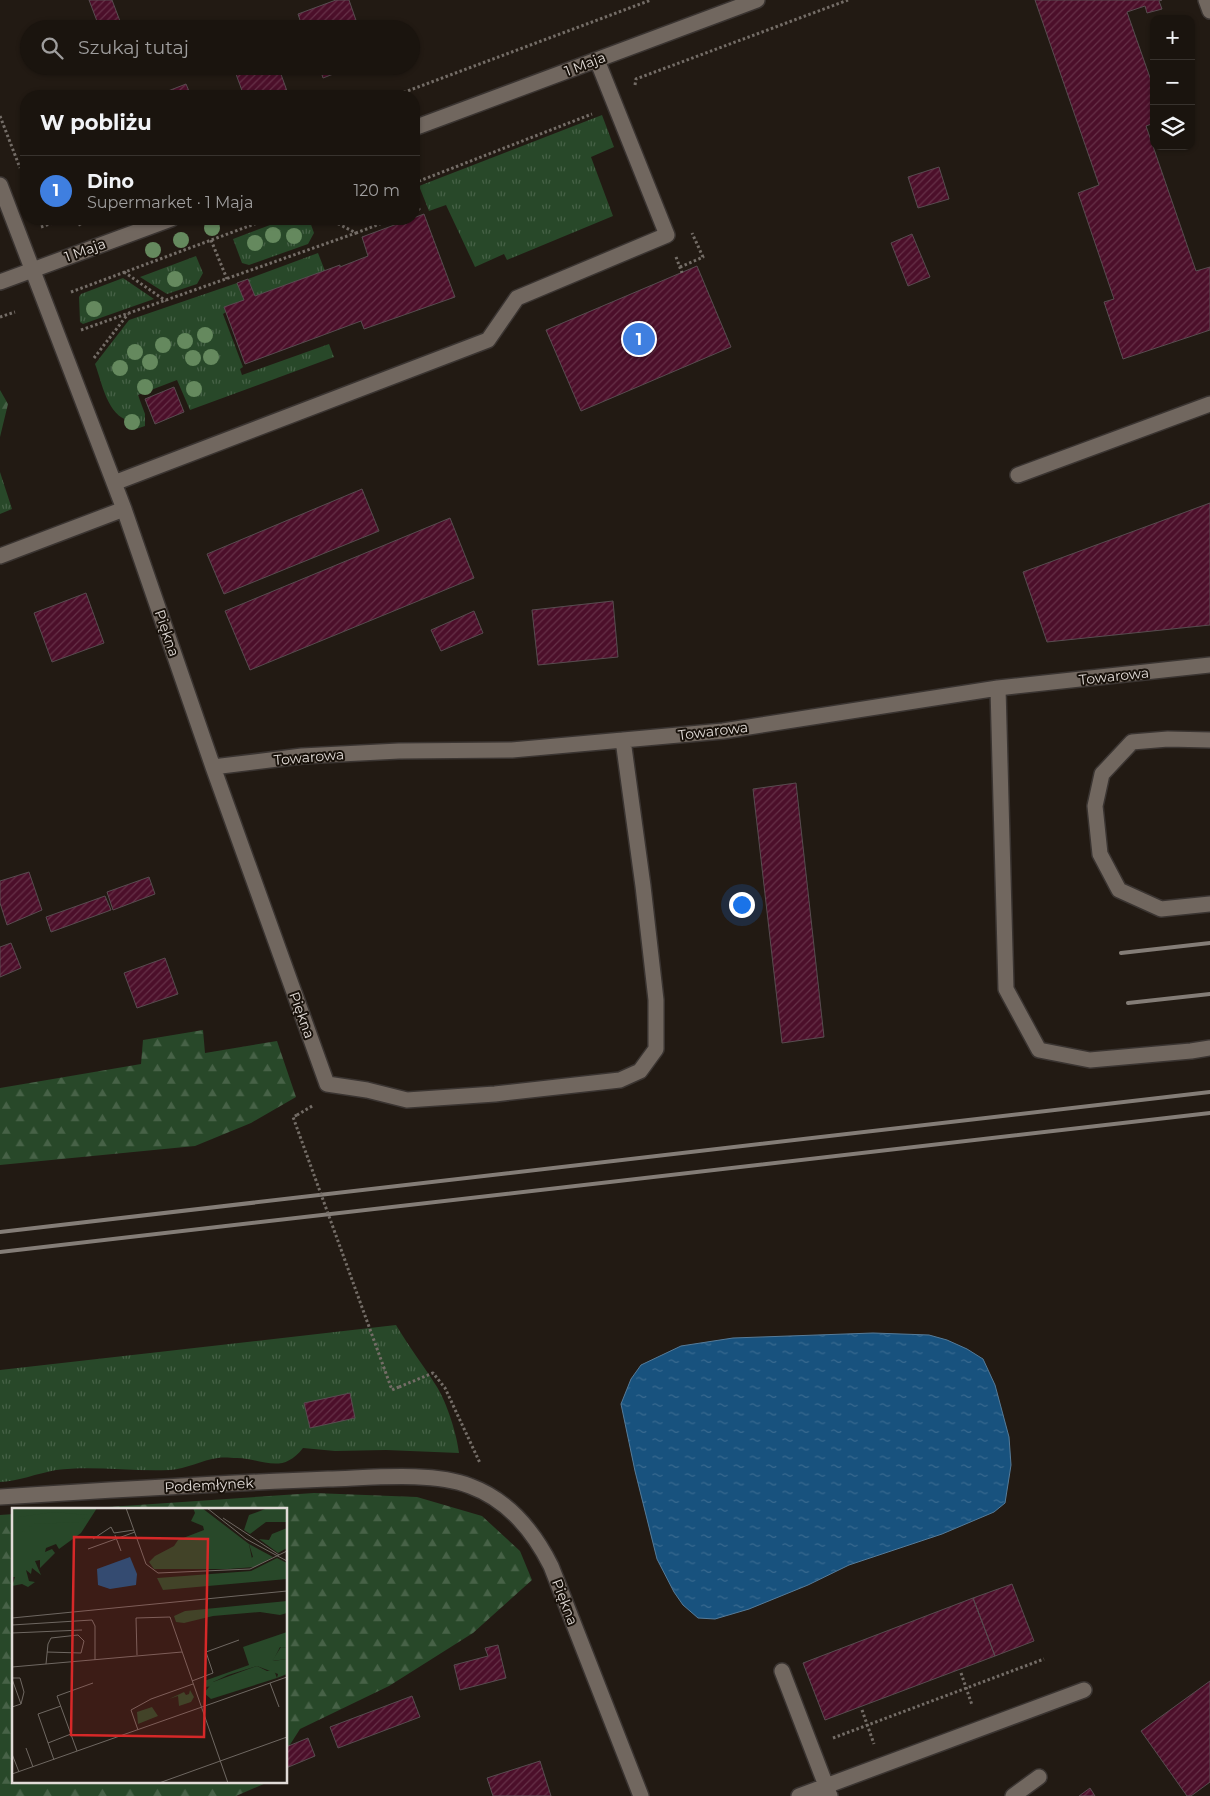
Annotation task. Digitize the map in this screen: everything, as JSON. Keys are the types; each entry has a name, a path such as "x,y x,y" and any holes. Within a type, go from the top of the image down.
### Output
{"street":[{"name":"1 Maja","path":"420,126 757,0"},
{"path":"114,483 488,340 517,298 667,235 597,60"},
{"name":"Piękna","path":"0,185 124,509 213,767 327,1084 367,1090 407,1100 495,1094 620,1080 640,1070 656,1049 656,1000 644,886 624,740"},
{"name":"1 Maja","path":"0,282 155,225"},
{"path":"1018,475 1210,404"},
{"path":"0,556 124,509"},
{"name":"Towarowa","path":"213,767 302,756 399,751 512,750 723,731 998,688 1210,665"},
{"path":"998,688 1006,989 1039,1050 1090,1060 1191,1052 1210,1048"},
{"path":"1210,740 1168,739 1132,742 1102,774 1095,806 1100,854 1120,890 1161,909 1210,904"},
{"name":"Piękna","path":"419,1477 448,1479 471,1486 492,1497 512,1512 527,1527 542,1547 641,1796"},
{"name":"Podemłynek","path":"0,1497 292,1480 419,1477"},
{"path":"782,1671 828,1791"},
{"path":"799,1796 828,1791 881,1765 1084,1690"},
{"path":"1014,1796 1039,1776"}],"path":[{"path":"410,90 651,0"},
{"path":"634,89 636,79 848,0"},
{"path":"420,181 599,111"},
{"path":"0,116 20,169"},
{"path":"38,228 47,225"},
{"path":"71,292 252,225"},
{"path":"341,225 356,233"},
{"path":"79,331 377,225"},
{"path":"211,240 227,279"},
{"path":"124,272 166,301"},
{"path":"0,318 15,312"},
{"path":"90,363 129,313"},
{"path":"311,1107 293,1116 392,1390 433,1373 445,1388 483,1471 492,1497"},
{"path":"811,1746 1044,1660"},
{"path":"961,1673 981,1729"},
{"path":"862,1710 881,1765"}],"green space":[{"path":"602,115 614,147 591,157 613,216 507,260 504,254 475,267 446,205 429,211 420,186"},
{"path":"270,225 311,225 314,233 308,244 249,265 242,263 233,239"},
{"path":"318,253 325,271 255,296 248,279"},
{"path":"196,256 203,273 197,284 167,294 140,277"},
{"path":"123,278 154,299 83,324 80,322 79,297 81,294"},
{"path":"237,283 244,300 224,307 226,312 223,314 243,367 240,369 242,375 329,344 334,357 190,410 177,380 138,395 145,414 145,426 133,430 130,421 122,418 111,406 95,364 129,320"},
{"path":"0,390 8,404 0,437"},
{"path":"0,472 12,509 0,514"},
{"path":"203,1030 205,1053 277,1041 296,1097 251,1123 195,1146 0,1165 0,1088 141,1064 143,1040"},
{"path":"396,1325 441,1394 451,1419 459,1453 386,1450 335,1451 303,1448 288,1461 272,1464 247,1459 220,1458 170,1470 70,1469 56,1470 13,1481 0,1482 0,1370"},
{"path":"314,1493 417,1497 482,1516 520,1551 532,1580 473,1633 389,1686 300,1729 288,1748 288,1508 93,1508"},
{"path":"12,1514 12,1784 264,1784 236,1796 0,1796 0,1515"}],"water":[{"path":"873,1333 929,1335 947,1340 983,1359 995,1385 1009,1437 1011,1465 1005,1503 994,1512 942,1534 849,1565 808,1585 749,1609 715,1619 698,1618 683,1605 657,1559 635,1471 621,1404 631,1379 641,1365 681,1346 733,1338"}],"building":[{"path":"89,0 112,0 120,20 97,20"},
{"path":"336,0 349,0 356,20 300,20 298,14"},
{"path":"1035,0 1162,0 1159,1 1162,9 1147,13 1145,6 1127,12 1150,78 1150,124 1146,126 1150,138 1150,150 1154,150 1196,271 1210,267 1210,330 1123,359 1104,302 1114,299 1078,193 1099,185"},
{"path":"236,75 281,75 287,90 242,90"},
{"path":"186,84 188,90 170,90"},
{"path":"939,167 949,199 918,208 908,177"},
{"path":"424,214 455,297 364,329 361,321 245,364 224,307 244,300 237,283 248,279 255,296 340,265 340,267 368,256 362,237 394,225 420,225 420,215"},
{"path":"912,234 930,277 908,286 891,243"},
{"path":"697,266 731,347 581,411 546,330"},
{"path":"174,387 184,412 155,424 145,399"},
{"path":"362,489 379,531 224,594 207,554"},
{"path":"1210,503 1210,625 1047,642 1023,572"},
{"path":"450,518 474,578 250,670 225,611"},
{"path":"86,593 104,643 52,662 34,613"},
{"path":"613,601 618,657 538,665 532,610"},
{"path":"474,611 483,633 441,651 431,630"},
{"path":"796,783 824,1037 782,1043 753,789"},
{"path":"29,872 42,910 7,925 0,903 0,881"},
{"path":"149,877 155,894 113,910 107,892"},
{"path":"105,896 111,910 51,932 46,917"},
{"path":"11,943 21,968 0,977 0,947"},
{"path":"165,958 178,994 137,1008 124,973"},
{"path":"350,1393 355,1418 310,1428 304,1403"},
{"path":"1012,1584 1034,1641 995,1656 973,1598"},
{"path":"973,1598 995,1656 825,1720 803,1663"},
{"path":"498,1645 506,1678 460,1690 454,1665 488,1656 485,1648"},
{"path":"1210,1681 1210,1782 1191,1796 1187,1796 1141,1731"},
{"path":"412,1696 420,1717 338,1748 330,1727"},
{"path":"308,1738 315,1756 288,1767 288,1746"},
{"path":"540,1761 551,1796 493,1796 487,1778"},
{"path":"1090,1788 1095,1796 1079,1796"}],"railway":[{"path":"1121,953 1210,943"},
{"path":"1128,1003 1210,994"},
{"path":"0,1232 1210,1092"},
{"path":"0,1252 1210,1113"}],"place":[{"name":"Dino","path":"639,339"}]}
